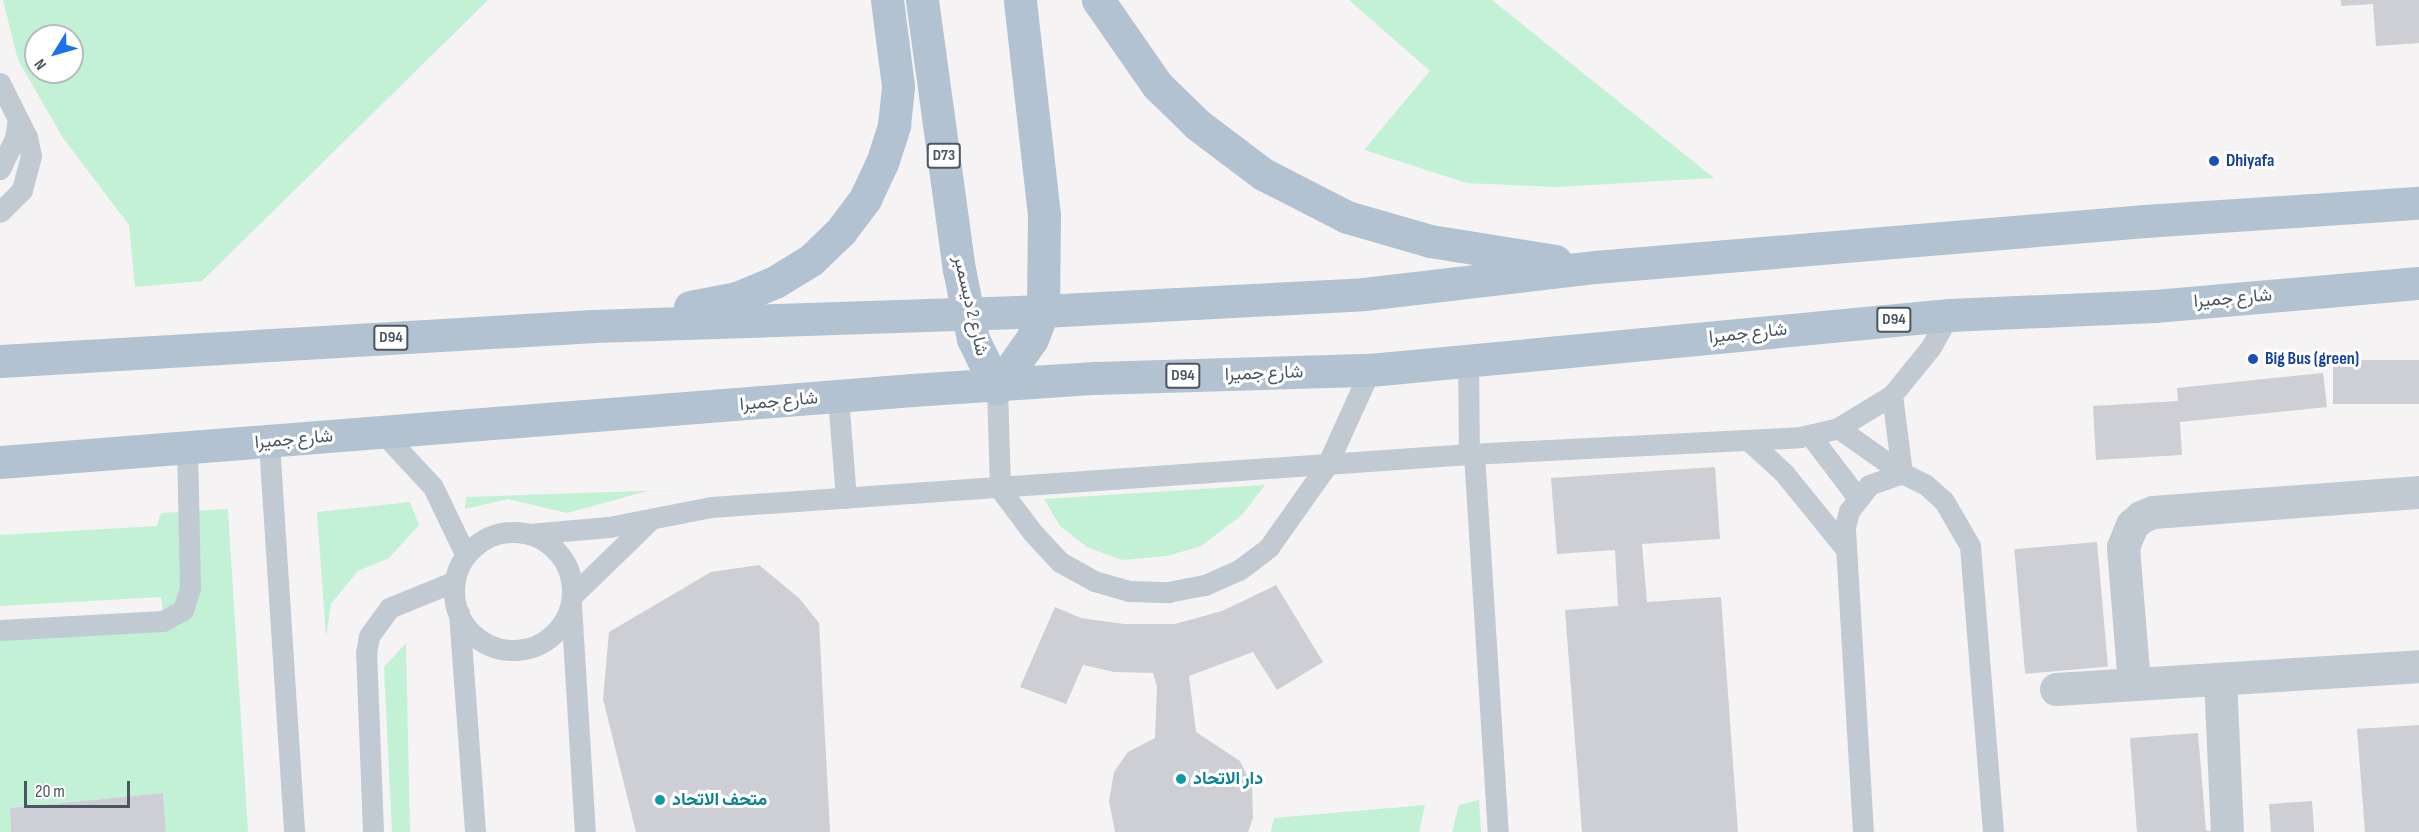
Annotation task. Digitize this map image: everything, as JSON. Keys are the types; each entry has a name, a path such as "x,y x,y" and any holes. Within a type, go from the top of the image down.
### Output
{"main road":[{"path":"594,326 737,298 775,282 811,260 841,231 865,199 882,164 894,125 898,86 887,0"},
{"name":"شارع 2 ديسمبر","path":"922,0 973,339 997,388 1032,339 1043,311 1044,214 1020,0"},
{"path":"1098,0 1157,85 1198,125 1263,174 1347,217 1430,241 1595,267"},
{"name":"D94","path":"0,361 594,326 1043,311 1364,294 1595,267 2133,222 2419,203"},
{"name":"شارع جميرا","path":"0,462 269,443 381,431 838,397 997,388 1095,378 1370,370 1949,315 2155,306 2419,283"}],"street":[{"path":"2134,684 2123,547 2132,525 2141,517 2152,512 2419,492"},
{"path":"2056,689 2419,666"},
{"path":"2220,679 2227,832"}],"lane":[{"path":"0,83 29,146 29,175 22,190 0,212"},
{"path":"0,169 15,138 18,120"},
{"path":"475,832 455,582 466,556 478,543 493,535 529,534 649,520 711,507 1000,489 1472,454 1810,435 1838,428 1893,395 1931,347 1949,315"},
{"path":"1468,361 1472,454 1498,832"},
{"path":"997,388 1000,489 1060,562 1103,583 1130,591 1168,592 1204,585 1239,570 1269,546 1327,465 1370,370"},
{"path":"1893,395 1902,472"},
{"path":"838,397 846,498"},
{"path":"1838,428 1902,472 1925,484 1944,501 1970,546 1993,832"},
{"path":"381,431 433,487 466,556"},
{"path":"1810,435 1857,497"},
{"path":"1748,440 1797,487 1845,548"},
{"path":"269,443 294,832"},
{"path":"0,630 163,621 183,610 190,589 188,448"},
{"path":"1863,832 1845,548 1849,511 1857,497 1869,485 1902,472"},
{"path":"459,612 479,638 510,650 542,642 555,632 572,600 649,520"},
{"path":"529,534 547,543 562,557 572,600 585,832"},
{"path":"373,832 366,653 369,636 389,608 455,582"}],"green space":[{"path":"3,0 488,0 202,281 135,287 129,225 63,138 32,84 84,84 84,24 24,24 24,70 18,60"},
{"path":"1349,0 1492,0 1714,178 1555,187 1467,183 1364,150 1430,71"},
{"path":"1265,485 1242,515 1201,546 1167,556 1122,560 1087,547 1060,526 1044,499"},
{"path":"729,488 648,491 567,513 508,499 465,509 466,497"},
{"path":"410,502 419,525 389,558 358,571 331,604 326,637 317,512"},
{"path":"228,509 248,832 166,832 163,793 10,808 11,832 0,832 0,638 164,623 161,597 0,606 0,535 157,526 161,513"},
{"path":"406,643 410,832 392,832 384,667"},
{"path":"1479,800 1481,832 1452,832 1459,805"},
{"path":"1425,805 1419,832 1271,832 1274,818"}],"building":[{"path":"2341,0 2419,0 2419,43 2376,46 2373,4 2341,6"},
{"path":"2333,360 2419,360 2419,404 2333,404"},
{"path":"2323,373 2327,407 2180,422 2182,455 2096,460 2093,406 2178,401 2177,388"},
{"path":"1715,467 1720,539 1642,544 1647,602 1721,597 1738,832 1582,832 1565,610 1618,606 1615,550 1557,554 1551,478"},
{"path":"2097,542 2108,667 2025,674 2014,549"},
{"path":"759,565 799,598 819,623 830,832 636,832 603,699 609,632 711,572"},
{"path":"1276,585 1323,662 1277,690 1253,652 1189,676 1196,732 1240,761 1252,786 1253,818 1248,832 1115,832 1109,801 1114,772 1128,752 1155,738 1157,687 1153,673 1114,672 1083,665 1066,704 1020,687 1055,607 1081,618 1124,624 1175,624 1222,611"},
{"path":"2419,725 2419,832 2365,832 2357,729"},
{"path":"2198,733 2206,830 2216,832 2137,832 2130,738"},
{"path":"163,793 166,832 11,832 10,808"},
{"path":"2312,801 2314,832 2271,832 2269,804"}],"place":[{"name":"Dhiyafa","path":"2214,161"},
{"name":"Big Bus (green)","path":"2253,359"},
{"name":"دار الاتحاد","path":"1181,779"},
{"name":"متحف الاتحاد","path":"660,800"}]}
